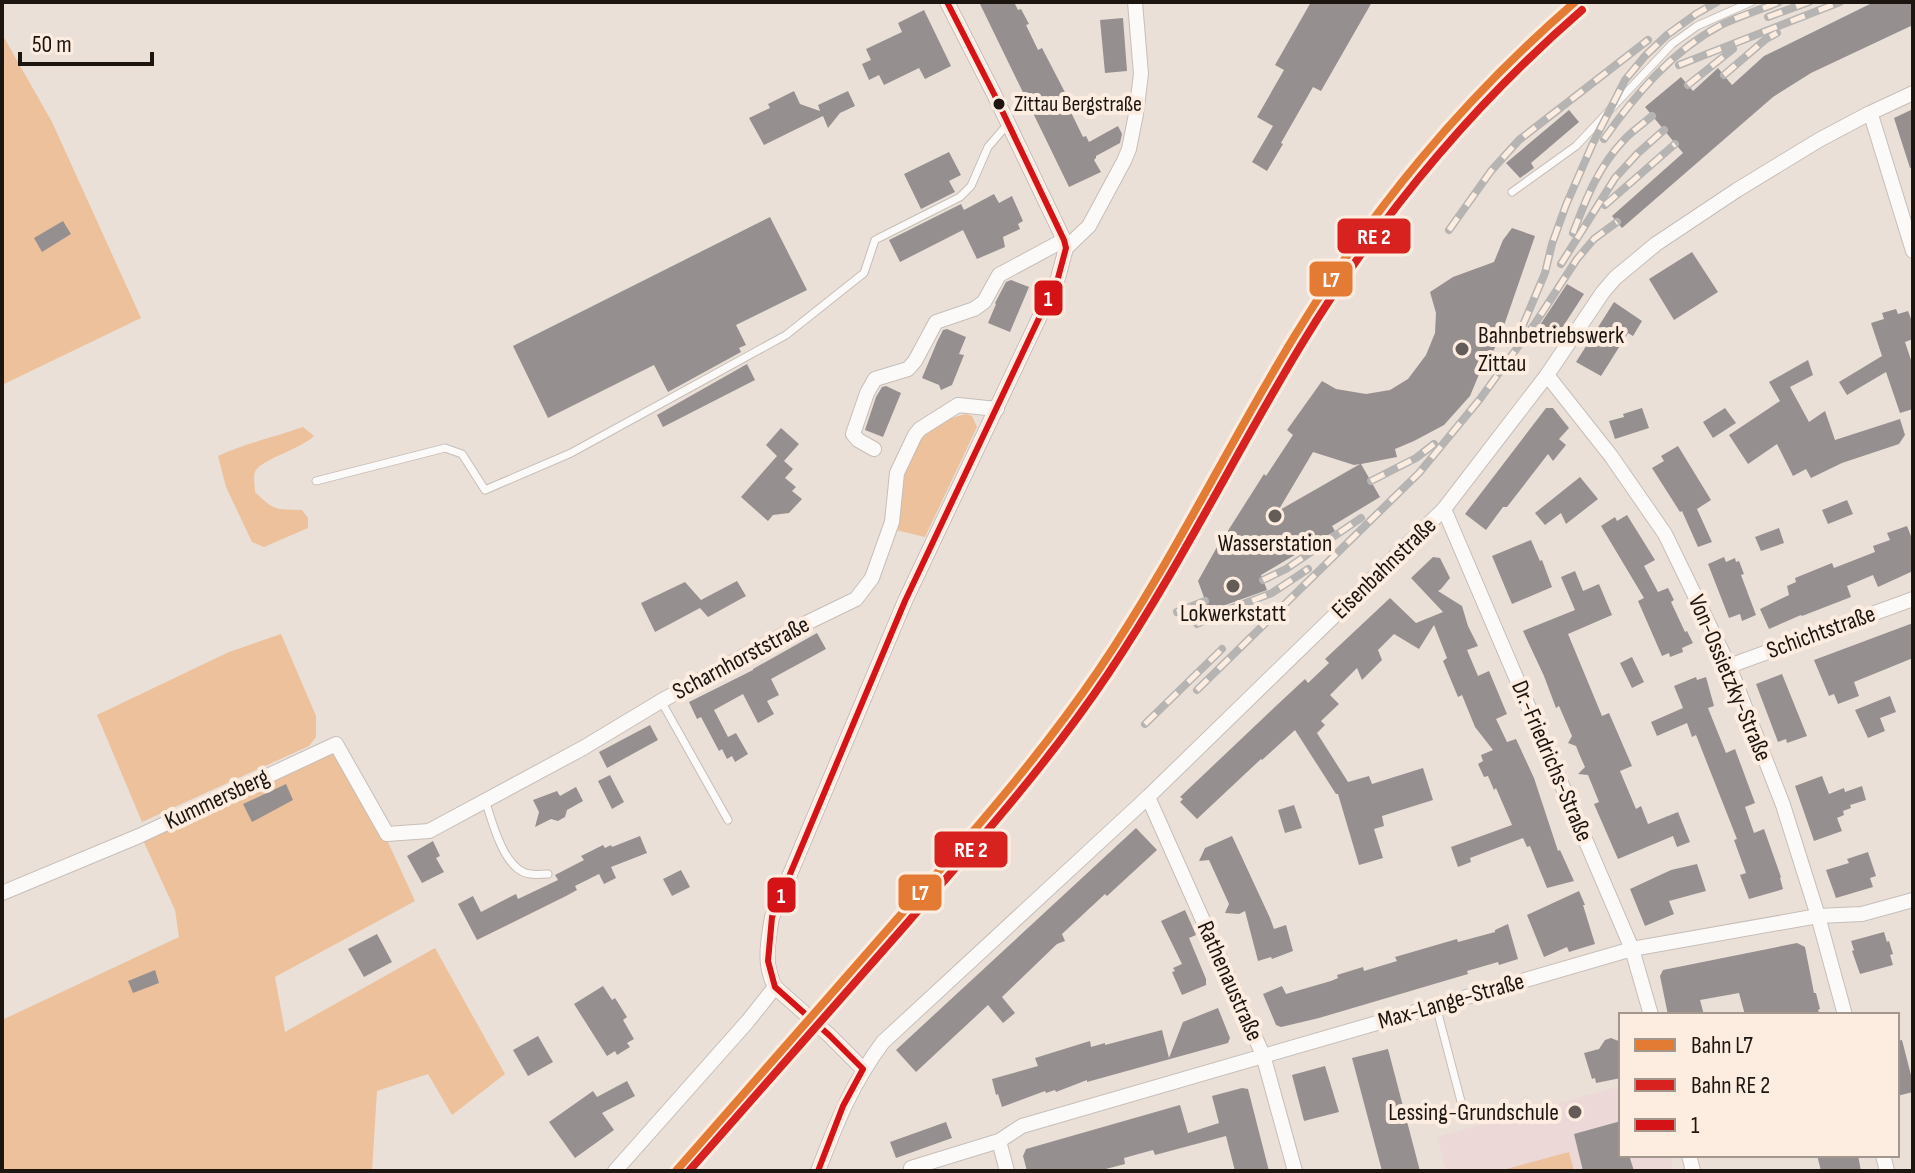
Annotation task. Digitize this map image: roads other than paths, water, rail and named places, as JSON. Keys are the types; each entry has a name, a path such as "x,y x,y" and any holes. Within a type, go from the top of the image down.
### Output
{"street":[{"path":"863,1069 775,987 766,949 772,917 905,601 1058,278 1065,244 947,2"},
{"path":"874,449 853,434 875,379 908,369 936,322 974,309 984,302 999,275 1065,244 1089,226 1129,149 1141,74 1135,2"},
{"name":"Eisenbahnstraße","path":"818,1171 843,1106 863,1069 883,1042 1148,797 1444,509 1547,375 1615,278 1656,244 1737,190 1819,140 1913,93"},
{"path":"1868,114 1872,118 1913,251"},
{"name":"Von-Ossietzky-Straße","path":"1547,375 1611,456 1665,534 1729,666 1783,805 1844,1013"},
{"name":"Scharnhorststraße","path":"387,834 429,831 583,748 661,701 856,599 872,578 892,522 897,473 915,435 958,405 997,409"},
{"name":"Dr.-Friedrichs-Straße","path":"1444,509 1632,949 1650,1013"},
{"name":"Schichtstraße","path":"1729,666 1913,599"},
{"name":"Kummersberg","path":"2,893 139,836 336,744 387,834"},
{"name":"Rathenaustraße","path":"1148,797 1263,1055 1295,1171"},
{"name":"Max-Lange-Straße","path":"911,1168 999,1141 1022,1126 1632,949 1818,916 1862,914 1913,900"},
{"path":"615,1171 775,987"},
{"path":"999,1141 1007,1171"}],"lane":[{"path":"1512,192 1576,146 1672,44 1697,26 1751,2"},
{"path":"316,481 445,448 462,454 485,490 571,453 786,335 864,273 875,240 960,197 971,186 988,147 1009,124"},
{"path":"661,701 728,820"},
{"path":"485,800 494,832 515,866 533,875 548,874"},
{"path":"1436,1006 1463,1109"}],"railway":[{"path":"1523,325 1545,273 1566,205 1625,80 1667,35 1717,2"},
{"path":"1604,139 1642,90 1686,48 1721,25 1779,2"},
{"path":"1768,17 1809,2"},
{"path":"1679,65 1840,2"},
{"path":"1724,75 1777,33"},
{"path":"1449,230 1491,171 1519,140 1648,40"},
{"path":"1688,85 1733,49"},
{"path":"1573,233 1607,161 1627,137 1652,116"},
{"path":"1561,264 1615,178 1664,130"},
{"path":"1605,205 1675,144"},
{"path":"1197,690 1419,473 1480,399 1577,259 1594,239 1617,222"},
{"path":"1371,481 1416,458 1434,444"},
{"path":"1263,580 1286,569 1361,518"},
{"path":"1197,624 1272,593 1308,569"},
{"path":"1177,612 1205,601"},
{"path":"1145,724 1222,649"}],"rail line":[{"name":"L7","path":"676,1171 950,859 1051,736 1125,630 1294,337 1355,244 1457,117 1575,2"}],"place":[{"name":"Zittau Bergstraße","path":"999,104"},
{"name":"Bahnbetriebswerk Zittau","path":"1462,349"},
{"name":"Wasserstation","path":"1275,516"},
{"name":"Lokwerkstatt","path":"1233,586"},
{"name":"Lessing-Grundschule","path":"1575,1112"}]}
